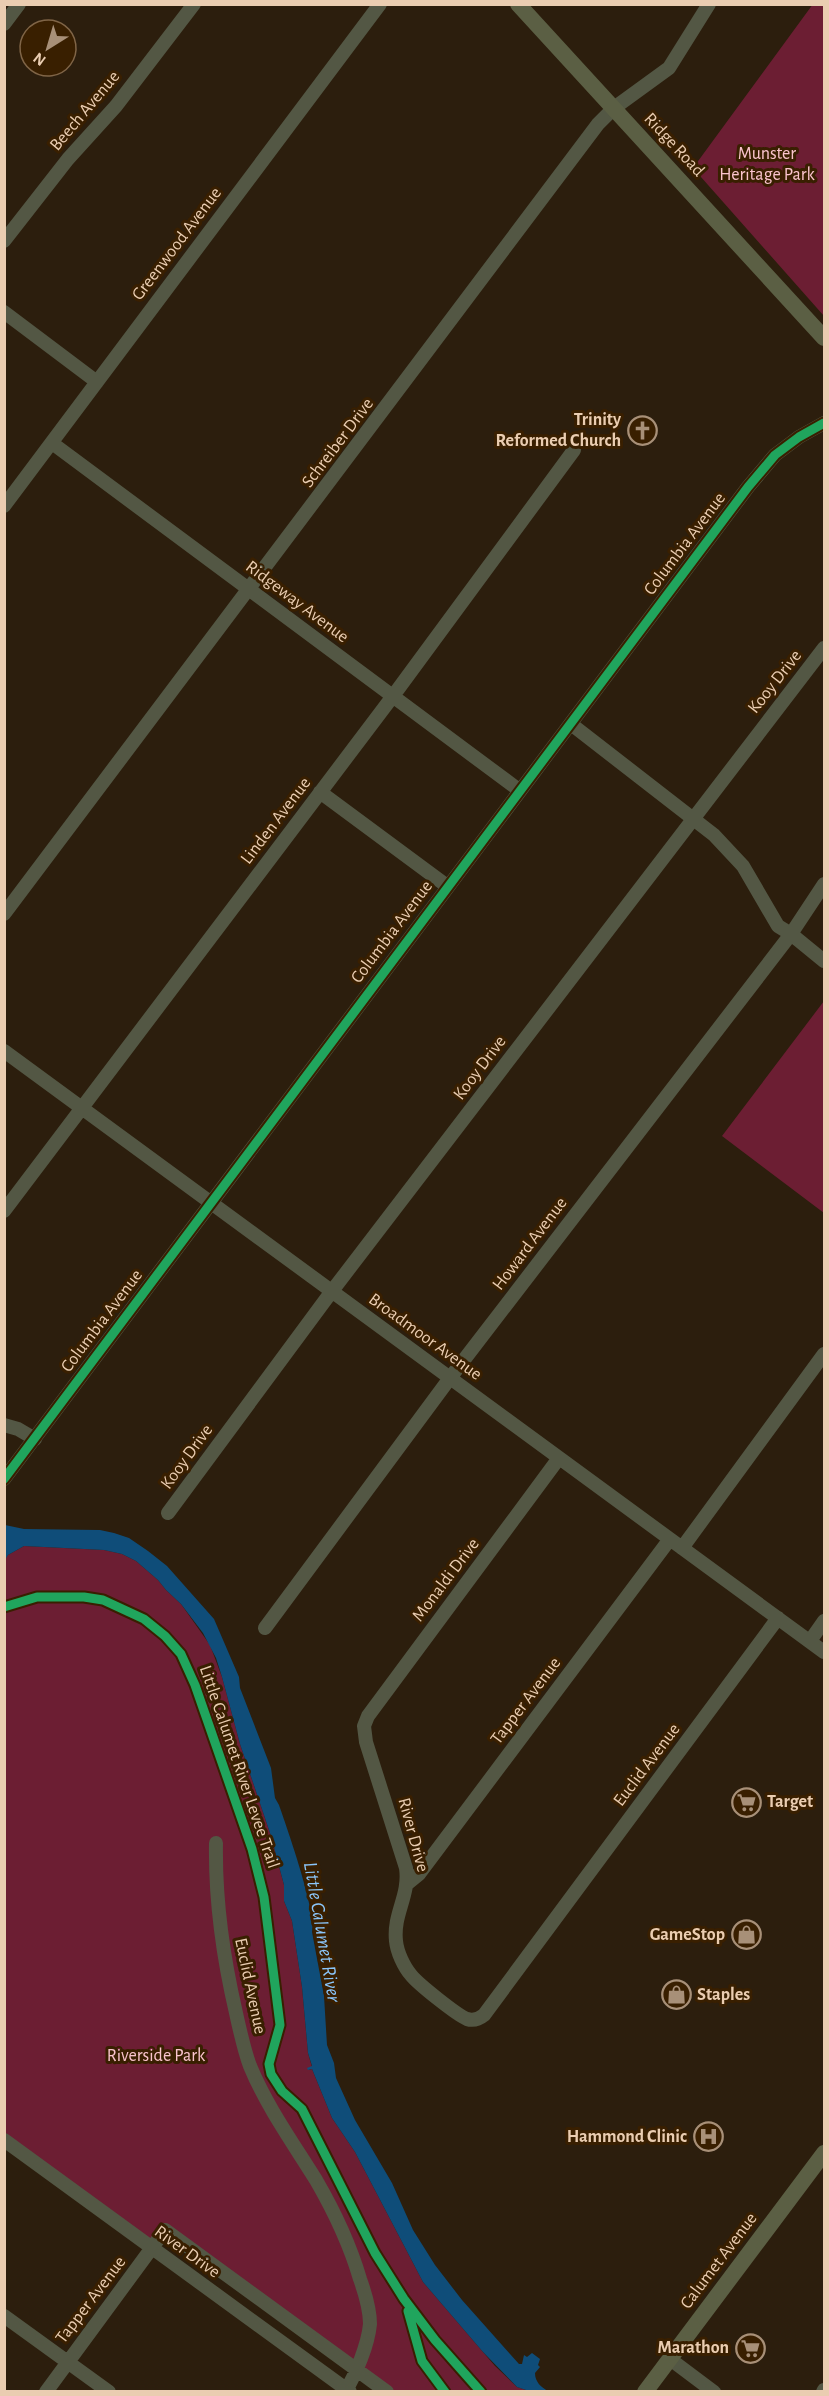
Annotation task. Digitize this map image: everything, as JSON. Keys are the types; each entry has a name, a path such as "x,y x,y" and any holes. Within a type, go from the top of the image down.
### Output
{"main road":[{"name":"Ridge Road","path":"518,4 825,338"},
{"name":"Calumet Avenue","path":"645,2391 825,2153"}],"street":[{"path":"4,24 19,4"},
{"name":"Beech Avenue","path":"4,242 68,159 116,106 194,4"},
{"name":"Greenwood Avenue","path":"4,506 380,4"},
{"name":"Schreiber Drive","path":"4,914 250,590 598,124 614,108 669,68 709,4"},
{"path":"4,312 97,382"},
{"name":"Columbia Avenue","path":"4,1479 748,487 775,455 825,423"},
{"name":"Ridgeway Avenue","path":"52,443 519,790"},
{"name":"Linden Avenue","path":"4,1211 393,696 574,450"},
{"name":"Kooy Drive","path":"168,1513 332,1291 825,648"},
{"path":"572,724 714,835 754,880 772,919 778,926 825,961"},
{"path":"320,792 447,886"},
{"name":"Howard Avenue","path":"266,1628 450,1378 791,934 825,884"},
{"name":"Broadmoor Avenue","path":"4,1051 825,1652"},
{"path":"682,1548 825,1354"},
{"path":"4,1425 18,1429 34,1439"},
{"name":"Monaldi Drive","path":"364,1726 368,1716 559,1458"},
{"name":"Tapper Avenue","path":"408,1882 419,1874 670,1539"},
{"name":"Euclid Avenue","path":"479,2019 778,1618"},
{"path":"810,1641 825,1622"},
{"name":"River Drive","path":"364,1726 366,1742 403,1857 408,1882 397,1915 396,1945 401,1959 410,1975 458,2013 468,2019 479,2019"},
{"name":"Euclid Avenue","path":"216,1843 215,1880 219,1921 228,1977 250,2065 275,2115 317,2182 341,2230 368,2303 370,2324 347,2391"},
{"name":"River Drive","path":"4,2140 347,2391"},
{"name":"Tapper Avenue","path":"46,2391 165,2230"},
{"name":"River Drive","path":"165,2230 387,2391"},
{"path":"4,2316 109,2391"},
{"path":"670,2358 714,2391"}],"green space":[{"name":"Munster Heritage Park","path":"813,4 824,5 824,316 693,168"},
{"path":"824,1001 824,1213 722,1136"},
{"name":"Riverside Park","path":"24,1546 104,1550 122,1554 136,1561 181,1604 210,1645 222,1677 240,1744 271,1836 284,1885 284,1901 292,1921 302,1987 308,2053 312,2067 308,2070 312,2069 332,2118 355,2152 423,2282 495,2366 517,2387 529,2391 393,2391 164,2225 150,2241 5,2134 4,1560 8,1555"}],"water":[{"path":"5,1525 24,1529 100,1530 129,1538 167,1566 214,1619 239,1677 240,1688 271,1768 275,1798 306,1890 324,1996 327,2045 334,2063 336,2078 355,2120 392,2183 413,2230 435,2265 462,2300 519,2364 522,2364 524,2355 527,2357 532,2353 540,2359 538,2365 540,2367 535,2376 539,2384 548,2391 529,2391 517,2387 483,2352 423,2282 355,2152 332,2118 312,2069 307,2068 312,2066 308,2053 302,1987 292,1921 284,1901 284,1885 216,1658 203,1633 181,1604 136,1561 122,1554 104,1550 24,1546 8,1555 5,1560"}],"cycle path":[{"path":"4,1479 748,487 775,455 799,437 824,423"},
{"name":"Little Calumet River Levee Trail","path":"4,1607 37,1597 84,1597 103,1600 144,1619 165,1636 181,1654 195,1685 252,1849 264,1897 280,2025 269,2064 271,2074 282,2091 302,2109 375,2253 404,2299 435,2340 481,2392"},
{"path":"408,2311 422,2361 445,2392"}],"place":[{"name":"Trinity Reformed Church","path":"642,430"},
{"name":"Target","path":"746,1802"},
{"name":"GameStop","path":"746,1935"},
{"name":"Staples","path":"676,1995"},
{"name":"Hammond Clinic","path":"708,2137"},
{"name":"Marathon","path":"750,2348"}],"water label":[{"name":"Little Calumet River","path":"322,1932"}]}
